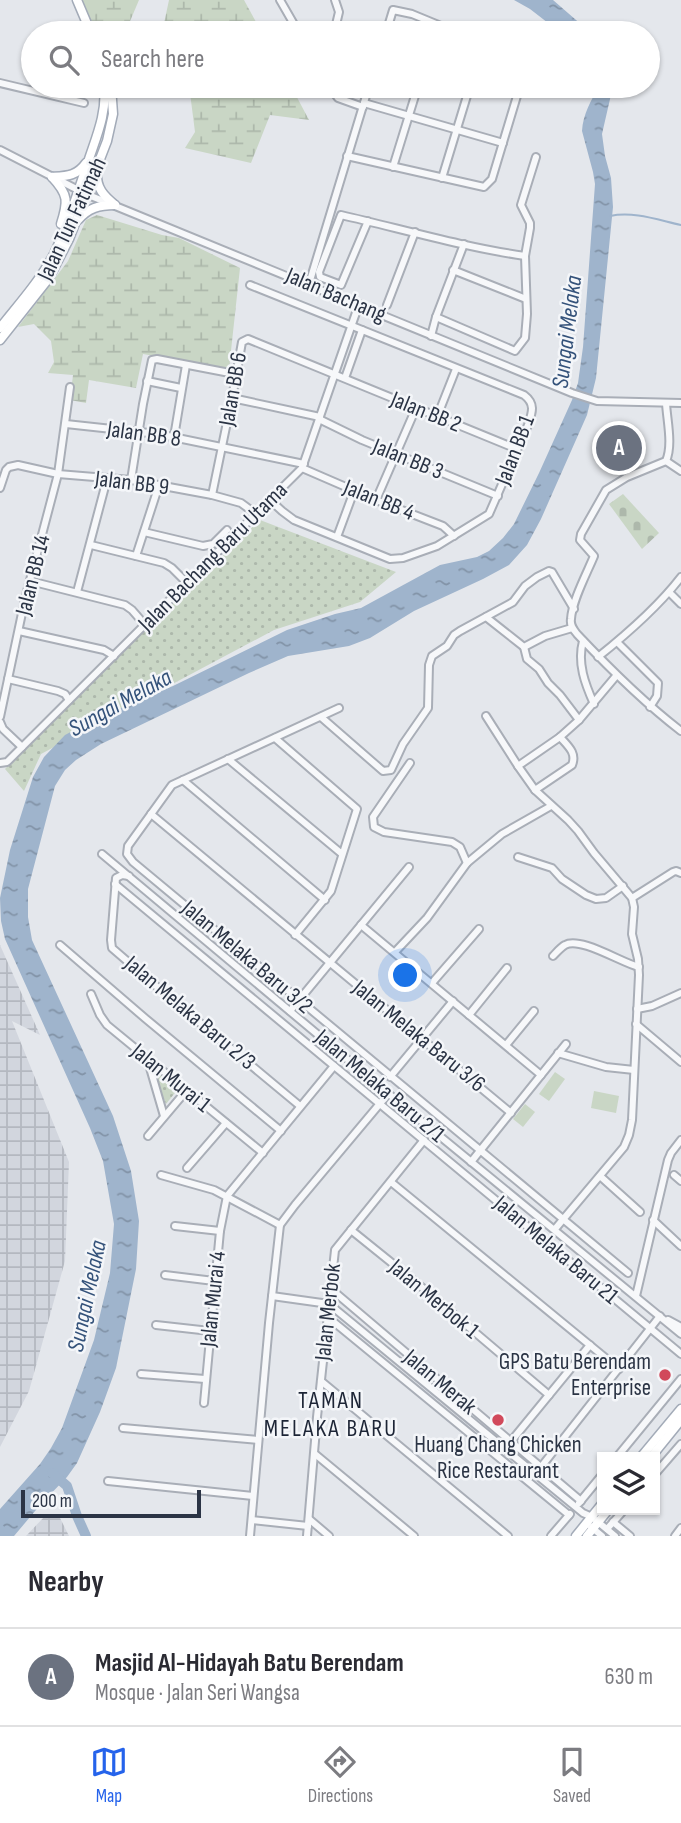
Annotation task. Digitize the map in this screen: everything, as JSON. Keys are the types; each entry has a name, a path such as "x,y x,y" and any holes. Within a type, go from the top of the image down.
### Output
{"main road":[{"path":"75,0 82,21"},
{"path":"75,0 85,21"},
{"name":"Jalan Tun Fatimah","path":"0,340 49,278 74,228 90,156 104,111 104,98"},
{"name":"Jalan Tun Fatimah","path":"0,328 43,272 102,157 113,114 112,98"},
{"path":"52,177 75,174 90,156"},
{"path":"102,157 97,172 97,184 104,196 115,205"},
{"path":"52,177 60,185 67,206 59,242"},
{"path":"74,228 89,209 115,205"},
{"path":"645,1452 681,1409"},
{"path":"654,1452 681,1420"},
{"path":"576,1536 590,1523"}],"street":[{"path":"280,0 292,21"},
{"path":"335,0 339,12 337,21"},
{"path":"390,21 393,10 430,21"},
{"path":"0,83 21,87"},
{"path":"65,98 84,103"},
{"path":"338,98 409,115 503,143"},
{"path":"309,284 365,98"},
{"path":"393,167 414,98"},
{"path":"442,178 466,98"},
{"path":"347,156 484,187 492,178 516,98"},
{"name":"Jalan Bachang","path":"0,150 83,192 572,393 597,401 681,403"},
{"path":"436,317 515,351 525,338 525,256 530,223 521,205 536,157"},
{"path":"368,221 341,285 320,277 341,215 368,221 415,232 464,244 525,256"},
{"path":"387,305 415,232"},
{"path":"431,336 464,244"},
{"path":"453,270 526,299"},
{"name":"Jalan BB 1","path":"250,285 524,394 533,404 533,411 489,514 438,546 403,558 390,559 295,520 270,500"},
{"name":"Jalan Bachang Baru Utama","path":"0,763 7,762 303,466 359,304"},
{"path":"345,378 362,330"},
{"name":"Jalan BB 6","path":"212,495 244,339 335,374"},
{"path":"131,480 150,362 154,359 235,374"},
{"path":"174,437 186,365"},
{"path":"437,417 456,369"},
{"name":"Jalan BB 2","path":"335,374 517,449"},
{"path":"147,381 181,388"},
{"name":"Jalan BB 14","path":"22,747 3,729 0,719 30,581 58,474 70,387"},
{"name":"Jalan BB 3","path":"232,398 320,418 396,454 498,496"},
{"path":"666,403 669,445 666,461 627,477 604,492 580,536 580,540 594,555 571,621 572,628 616,676 681,731"},
{"path":"376,500 416,408"},
{"name":"Jalan BB 8","path":"66,424 174,437 303,466"},
{"path":"666,461 681,471"},
{"name":"Jalan BB 9","path":"0,488 6,470 18,465 58,474 131,480 212,495 242,503 256,514"},
{"name":"Jalan BB 4","path":"303,466 354,491 443,526 454,536"},
{"path":"77,593 107,480"},
{"path":"136,556 159,485"},
{"path":"337,537 354,491"},
{"path":"144,532 204,546 213,544 227,530"},
{"path":"90,545 168,565 187,583"},
{"path":"321,717 383,771 391,770 403,744 428,708 429,665 432,656 447,646 454,635 513,602 525,586 549,571 573,609"},
{"path":"598,657 669,592 681,577"},
{"path":"30,581 125,605 145,625"},
{"path":"669,592 681,604"},
{"path":"486,617 524,647 527,659 539,669 579,720"},
{"path":"524,647 545,636 572,628"},
{"path":"19,631 104,650 114,656"},
{"path":"583,641 581,667 594,704"},
{"path":"617,642 655,678 657,696 650,707"},
{"path":"518,766 560,737 579,720 616,676"},
{"path":"8,679 61,692 69,700"},
{"path":"275,738 357,809 335,881 325,900 296,934 151,814 172,785 339,708"},
{"path":"486,716 535,790 573,825 632,898 634,907 632,934 639,967 632,1120 629,1135 624,1147 555,1229"},
{"path":"535,790 572,765 575,758 573,753 560,737"},
{"path":"228,759 342,855"},
{"path":"410,762 373,817 374,827 384,832 452,842 460,848 467,863"},
{"path":"183,780 325,900"},
{"path":"395,952 427,918 467,863 502,834 551,806"},
{"name":"Jalan Melaka Baru 3/2","path":"151,814 128,846 127,854 133,862 628,1273"},
{"name":"Jalan Melaka Baru 2/1","path":"102,854 388,1094 660,1316"},
{"path":"518,857 551,868 586,895 596,899 606,898 623,886"},
{"path":"290,1011 327,961 409,867"},
{"path":"632,898 673,872 681,873"},
{"path":"115,884 118,876 129,876"},
{"name":"Jalan Melaka Baru 2/1","path":"115,884 424,1140"},
{"name":"Jalan Melaka Baru 2/3","path":"115,884 111,940 113,948 300,1106"},
{"path":"361,925 541,1075"},
{"path":"432,984 479,929"},
{"name":"Jalan Melaka Baru 3/6","path":"296,934 511,1112"},
{"path":"552,956 565,945 577,943 608,954 628,965 639,967"},
{"path":"60,945 281,1130"},
{"path":"469,1015 507,968"},
{"path":"637,1009 652,1006 681,993"},
{"name":"Jalan Murai 1","path":"91,994 107,1025 263,1153"},
{"path":"390,1077 453,1001"},
{"path":"506,1045 534,1011"},
{"path":"636,1024 680,1060"},
{"path":"471,1162 566,1044"},
{"path":"558,1053 606,1067 634,1070"},
{"path":"147,1058 164,1116"},
{"path":"227,1196 334,1066"},
{"path":"148,1136 186,1090"},
{"path":"250,1536 280,1226 388,1094"},
{"path":"187,1168 226,1123"},
{"path":"351,1230 424,1140"},
{"name":"Jalan Melaka Baru 21","path":"424,1140 681,1354"},
{"path":"636,1296 668,1160 681,1140"},
{"path":"161,1175 214,1190 280,1226"},
{"path":"600,1175 640,1212"},
{"path":"674,1175 681,1181"},
{"path":"391,1182 619,1369"},
{"name":"Jalan Murai 4","path":"204,1403 214,1281 227,1196"},
{"path":"653,1220 681,1246"},
{"path":"175,1226 220,1230"},
{"name":"Jalan Merbok","path":"307,1536 335,1250 351,1230"},
{"name":"Jalan Merbok 1","path":"351,1230 549,1395"},
{"path":"165,1275 214,1281"},
{"name":"Jalan Merak","path":"331,1289 581,1501"},
{"path":"272,1296 329,1304"},
{"name":"Jalan Merak","path":"329,1304 575,1507 590,1523"},
{"path":"541,1467 660,1316"},
{"path":"660,1316 681,1327"},
{"path":"660,1316 681,1334"},
{"path":"328,1319 569,1515"},
{"path":"156,1325 210,1331"},
{"path":"505,1449 590,1345"},
{"path":"141,1374 205,1379"},
{"path":"621,1452 681,1379"},
{"path":"321,1381 508,1536"},
{"path":"426,1397 439,1381"},
{"path":"466,1430 473,1423"},
{"path":"123,1428 258,1440"},
{"path":"660,1468 681,1444"},
{"path":"315,1454 414,1536"},
{"path":"551,1536 597,1481"},
{"path":"108,1482 253,1496"},
{"path":"607,1529 619,1515"},
{"path":"252,1520 309,1523 329,1536"},
{"path":"613,1522 630,1536"},
{"path":"590,1523 607,1529 615,1536"},
{"path":"590,1523 602,1536"},
{"path":"675,1536 681,1528"}],"shaded area":[{"path":"0,945 40,1035 12,1021 69,1162 65,1261 29,1391 0,1447"},
{"path":"58,1514 69,1536 26,1536 45,1516"}],"green space":[{"path":"82,0 139,0 130,21 92,21"},
{"path":"169,0 244,0 255,21 165,21"},
{"path":"191,98 297,98 309,120 270,115 251,163 185,148 195,132"},
{"path":"97,215 179,238 240,268 229,369 143,354 136,388 89,380 86,403 70,400 73,375 48,373 54,362 51,341 34,324 18,327 68,261 86,220"},
{"path":"623,494 659,533 642,549 609,504"},
{"path":"260,520 396,572 360,602 274,630 41,754 24,791 5,769"},
{"path":"555,1072 565,1079 549,1101 539,1094"},
{"path":"159,1073 178,1089 166,1104 156,1079"},
{"path":"594,1091 619,1096 616,1113 591,1108"},
{"path":"525,1104 535,1112 523,1127 513,1119"}],"water":[{"path":"514,0 553,0 577,21 546,21"},
{"path":"592,98 610,98 602,134 611,178 613,207 596,378 587,415 527,545 509,565 414,611 370,638 349,646 288,656 101,744 65,770 55,786 28,889 28,917 32,940 113,1116 131,1171 139,1221 136,1269 116,1368 77,1463 14,1536 0,1536 0,1509 40,1464 62,1428 94,1340 110,1273 114,1224 103,1161 5,939 1,921 0,898 10,850 33,777 44,757 65,735 95,719 173,686 287,630 361,608 440,565 477,557 489,551 503,538 514,524 539,473 578,383 595,184 582,131"}],"waterway":[{"path":"610,216 637,215 681,225"},
{"path":"52,1473 67,1486 86,1536"}],"place":[{"name":"Masjid Al-Hidayah Batu Berendam","path":"619,448"},
{"name":"GPS Batu Berendam Enterprise","path":"665,1375"},
{"name":"Huang Chang Chicken Rice Restaurant","path":"498,1420"}],"district":[{"name":"TAMAN MELAKA BARU","path":"331,1414"}],"water label":[{"name":"Sungai Melaka","path":"567,332"},
{"name":"Sungai Melaka","path":"120,703"},
{"name":"Sungai Melaka","path":"87,1296"}]}
